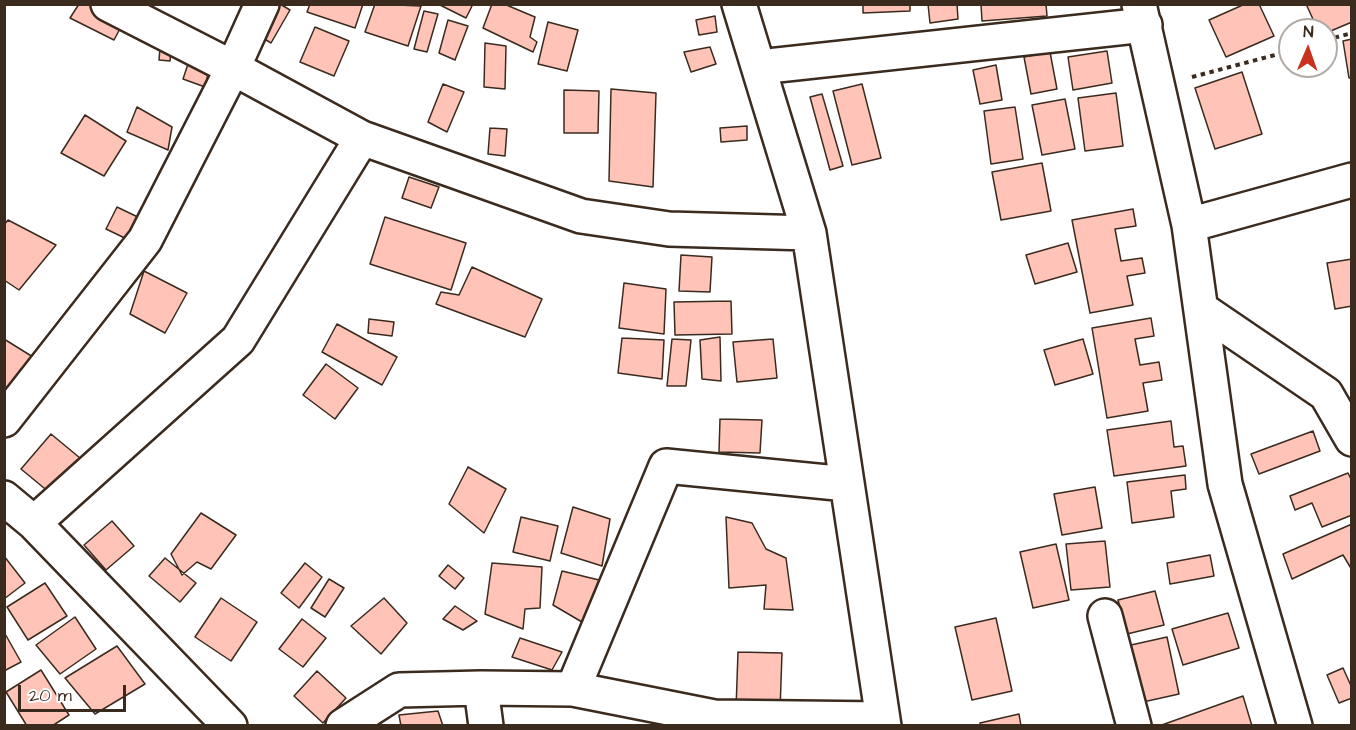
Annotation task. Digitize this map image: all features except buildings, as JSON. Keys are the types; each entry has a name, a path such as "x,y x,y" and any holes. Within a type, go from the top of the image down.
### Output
{"street":[{"path":"108,4 362,138 580,216 669,229 808,233"},
{"path":"4,420 145,240 233,68 262,4"},
{"path":"343,726 399,690 481,688 573,689 714,717 883,722 808,233 739,4"},
{"path":"759,67 1142,15 1189,225 1225,484 1295,726"},
{"path":"34,522 238,340 362,138"},
{"path":"1189,225 1352,180"},
{"path":"1201,309 1326,394 1352,439"},
{"path":"573,689 666,466 847,484"},
{"path":"4,498 34,522 230,726"},
{"path":"1105,616 1134,726"},
{"path":"481,688 486,726"}],"path":[{"path":"1157,86 1278,54"}]}
